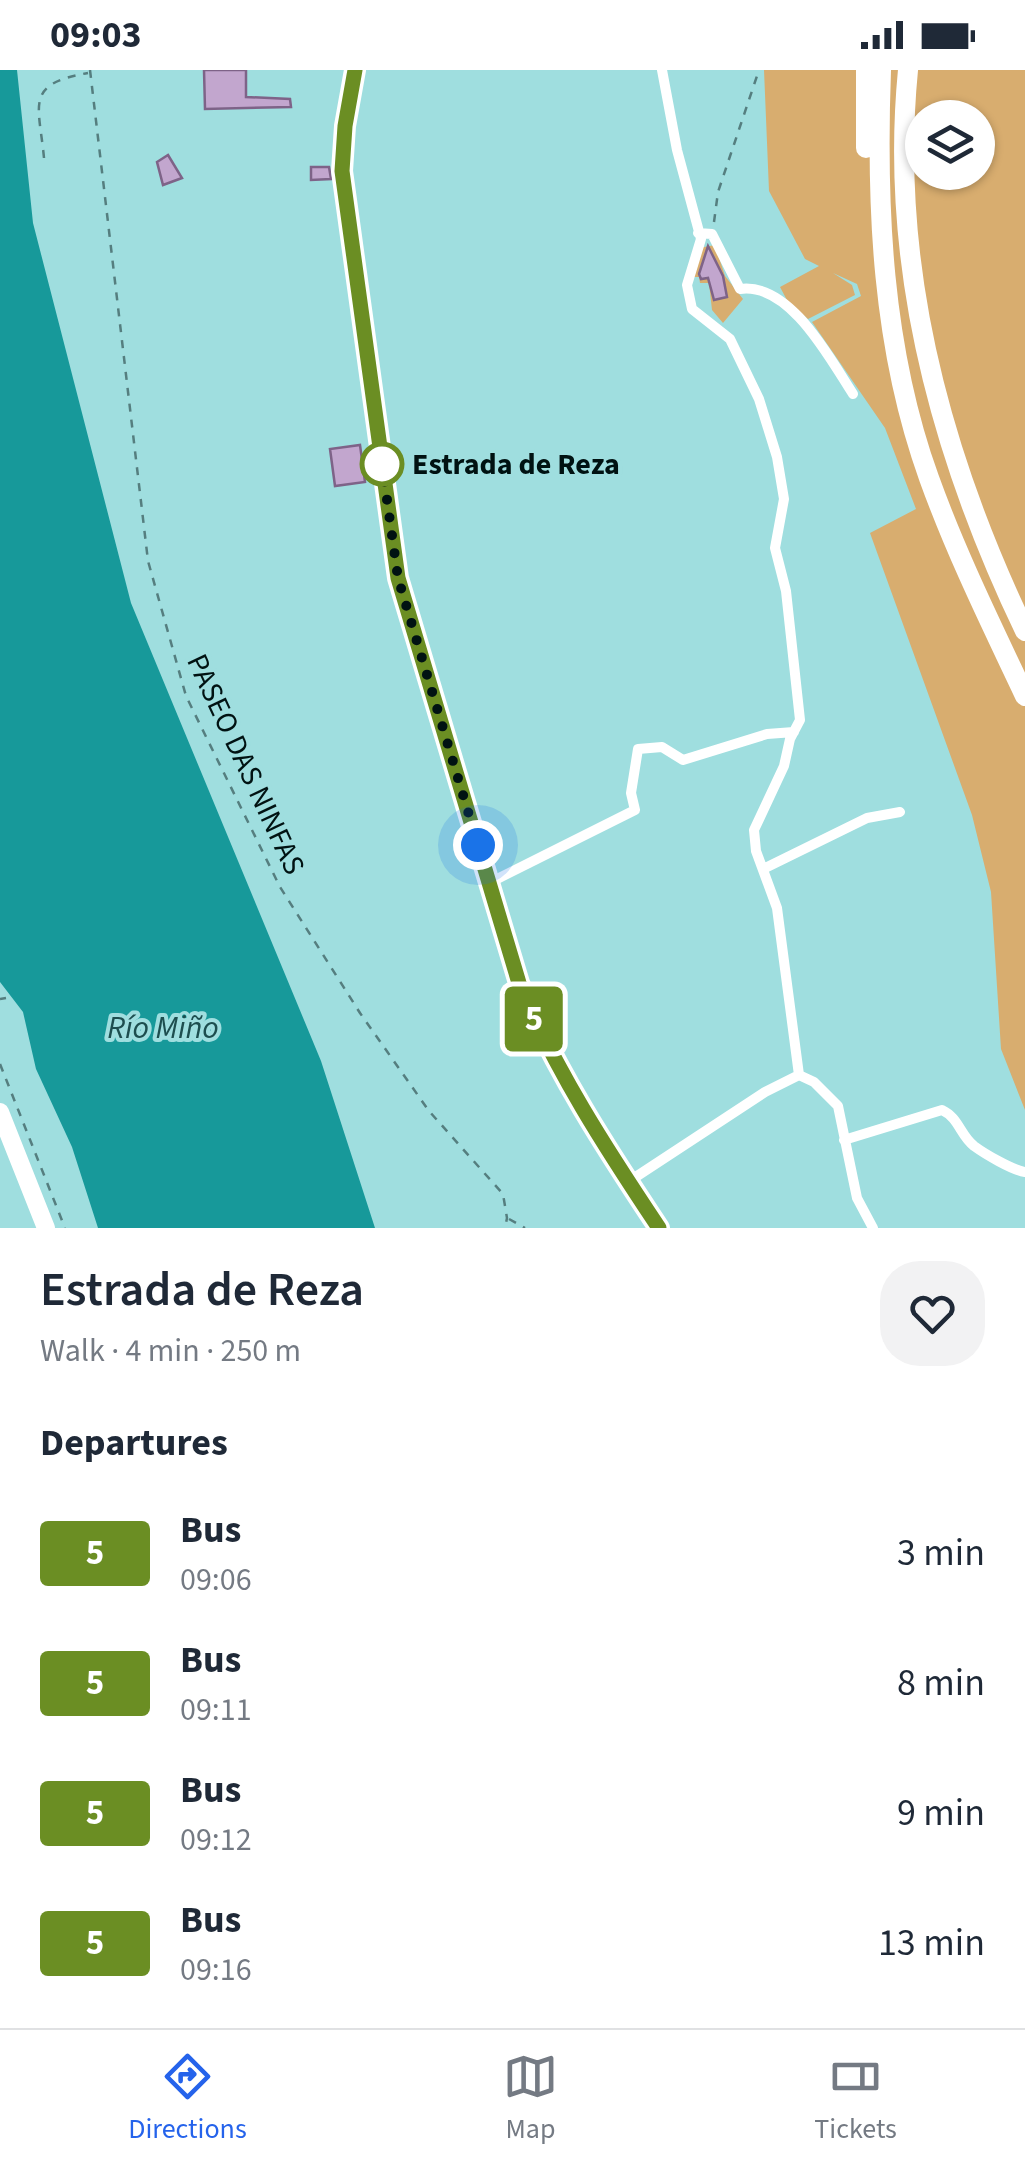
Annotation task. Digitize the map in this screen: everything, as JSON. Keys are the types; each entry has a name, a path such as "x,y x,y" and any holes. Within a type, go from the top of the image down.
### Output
{"highway":[{"path":"866,70 870,228 884,341 898,401 937,521 1025,696"},
{"path":"881,70 877,171 885,282 894,335 923,460 967,574"},
{"path":"907,100 908,70"},
{"path":"917,100 918,70"},
{"path":"906,190 908,239 928,366 973,515 1025,631"},
{"path":"0,1115 36,1228"},
{"path":"0,1115 46,1228"}],"main road":[{"path":"356,70 345,126 342,171 398,578 519,983 536,1024 659,1228"}],"street":[{"path":"662,70 676,150 701,239 686,285 692,309 730,340 759,399 784,499 775,548 786,591 800,720 754,830 756,851 777,908 799,1075"},
{"path":"698,234 712,234 740,289 750,287 776,298 804,321 854,394"},
{"path":"489,883 635,810 631,793 638,749 662,747 683,760 780,731 794,732"},
{"path":"763,870 867,818 900,812"},
{"path":"799,1075 814,1082 838,1106 857,1198 873,1228"},
{"path":"628,1182 764,1092 799,1075"},
{"path":"844,1140 942,1110 953,1115 972,1145 1014,1171 1025,1172"}],"path":[{"path":"712,234 718,192 758,70"},
{"path":"44,158 39,99 44,89 58,78 90,72"},
{"name":"PASEO DAS NINFAS","path":"90,72 148,561 186,696 280,886 360,1013 430,1111 503,1194 507,1218"},
{"path":"0,1000 6,998"},
{"path":"0,1064 66,1228"},
{"path":"505,1228 507,1218 525,1228"}],"shaded area":[{"path":"764,70 1025,70 1025,1110 1001,1049 991,892 972,815 870,533 916,509 885,428 812,322 861,296 857,284 833,273 852,285 855,295 808,319 788,302 780,287 819,266 805,259 769,191"},
{"path":"715,245 725,276 743,299 723,323 712,310 709,283 700,283 699,277 693,277 699,248"}],"water":[{"name":"Río Miño","path":"0,70 17,70 33,223 131,603 321,1061 375,1228 98,1228 72,1147 36,1069 23,1012 0,982"}],"building":[{"path":"204,70 246,70 246,97 290,99 291,107 205,109"},
{"path":"168,155 182,178 163,185 157,162"},
{"path":"311,167 329,167 331,179 311,180"},
{"path":"708,246 723,276 727,297 714,300 708,278 701,279 699,274"},
{"path":"360,445 365,482 335,486 330,449"}],"bus line":[{"name":"5","path":"355,70 342,171 398,578 519,983 536,1024 612,1159 659,1228"}],"place":[{"name":"Estrada de Reza","path":"382,464"}],"route":[{"path":"382,464 398,578 478,845"}]}
